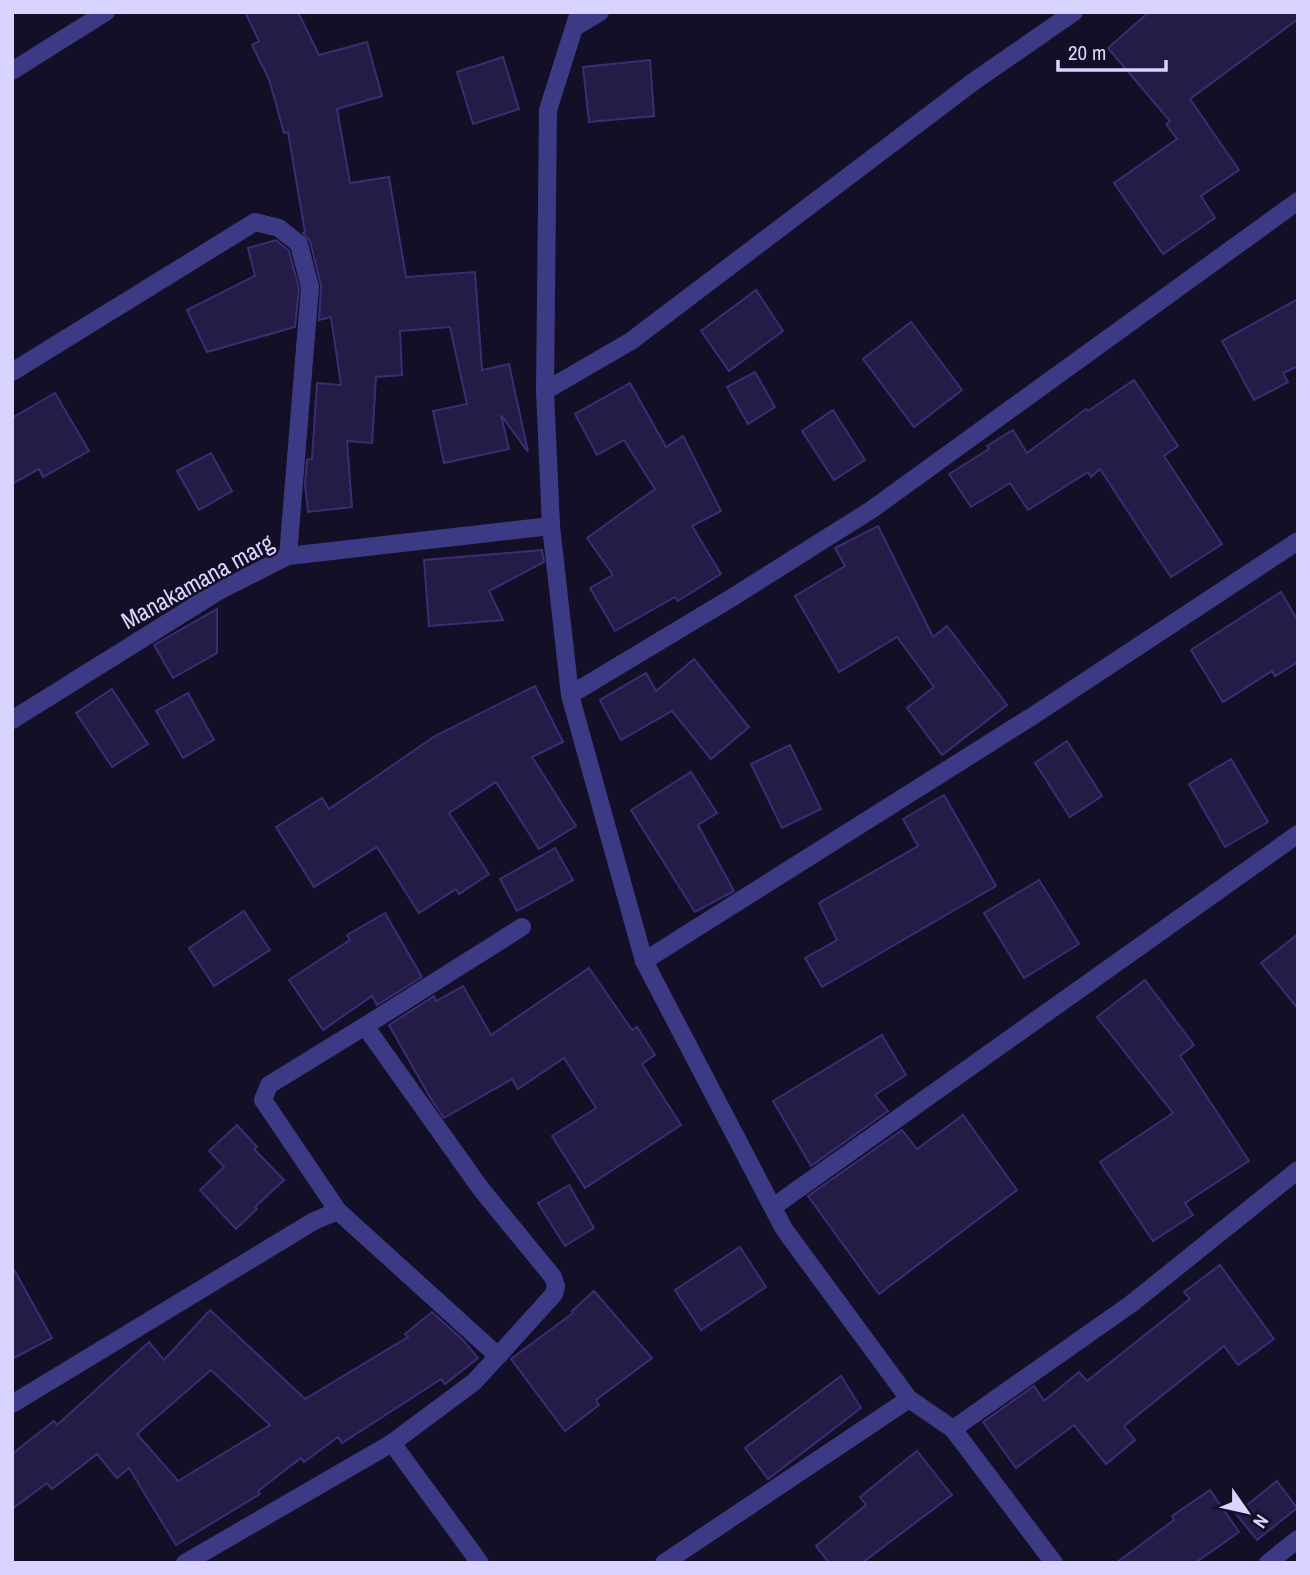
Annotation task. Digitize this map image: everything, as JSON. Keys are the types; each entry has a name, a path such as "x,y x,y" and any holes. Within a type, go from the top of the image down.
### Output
{"street":[{"path":"12,71 106,12"},
{"path":"600,12 577,20 548,110 545,391 551,526 570,695 644,961 784,1229 909,1398 953,1429 1054,1563"},
{"path":"545,391 631,341 973,82 1074,12"},
{"path":"570,695 871,510 1298,201"},
{"path":"12,372 256,222 279,228 299,244 310,287 288,556"},
{"name":"Manakamana marg","path":"12,720 217,592 288,556 551,526"},
{"path":"644,961 1031,717 1298,541"},
{"path":"773,1207 1298,834"},
{"path":"498,1356 338,1211 263,1100 269,1085 522,927"},
{"path":"185,1563 392,1443 474,1382 554,1294 556,1286 553,1278 481,1189 365,1026"},
{"path":"953,1429 1131,1304 1298,1170"},
{"path":"12,1404 314,1221 338,1211"},
{"path":"664,1563 909,1398"},
{"path":"392,1443 480,1563"},
{"path":"1268,1563 1298,1539"}],"building":[{"path":"245,12 298,12 319,55 367,42 382,96 337,109 350,183 389,177 406,277 475,272 482,370 509,364 528,452 501,415 509,449 444,463 433,411 467,404 450,327 400,331 402,375 376,377 372,443 347,441 352,507 308,512 305,484 307,460 312,459 317,383 341,385 331,317 319,320 321,285 310,241 303,233 305,232 288,132 284,133 269,79 252,45 259,41"},
{"path":"1149,12 1298,12 1298,19 1190,99 1239,170 1201,196 1215,218 1163,254 1114,183 1177,139 1166,124 1170,121 1108,48"},
{"path":"503,57 519,109 473,124 457,72"},
{"path":"650,60 654,116 589,122 583,67"},
{"path":"276,240 289,251 299,288 295,327 207,352 187,310 255,276 248,248"},
{"path":"756,290 783,331 729,371 701,331"},
{"path":"1298,299 1298,366 1283,373 1288,382 1254,400 1222,341"},
{"path":"911,322 962,390 914,427 863,359"},
{"path":"755,372 775,407 748,424 727,387"},
{"path":"1134,380 1178,446 1164,456 1222,544 1171,577 1100,469 1091,477 1088,472 1028,510 1010,483 971,507 949,474 1013,430 1027,453 1086,409 1088,411"},
{"path":"630,383 666,447 683,436 721,511 692,526 721,574 678,601 675,597 615,631 590,588 613,575 587,538 655,489 624,440 597,455 575,414"},
{"path":"55,393 89,451 43,477 39,469 12,484 12,418"},
{"path":"833,410 865,460 834,480 802,431"},
{"path":"211,453 232,491 199,510 177,471"},
{"path":"878,526 933,637 947,626 1007,705 942,755 907,708 934,687 897,637 839,672 795,596 845,566 835,548"},
{"path":"542,550 544,562 489,591 503,620 429,626 424,560"},
{"path":"1281,592 1298,621 1298,662 1275,676 1272,671 1223,702 1191,650"},
{"path":"217,609 217,653 173,678 154,645"},
{"path":"694,659 749,727 711,759 672,711 621,740 600,700 646,673 656,691"},
{"path":"535,686 563,742 532,757 576,826 539,849 496,782 449,813 489,874 459,894 456,889 419,913 377,847 314,887 276,827 322,798 329,809 435,736"},
{"path":"112,689 148,744 112,767 76,713"},
{"path":"188,693 214,740 183,758 156,711"},
{"path":"1067,741 1102,796 1070,817 1035,763"},
{"path":"790,745 821,809 782,828 751,764"},
{"path":"1231,759 1268,822 1225,847 1189,784"},
{"path":"691,772 717,813 698,825 734,891 695,912 631,810"},
{"path":"944,795 996,886 822,987 805,958 837,940 819,903 918,846 903,819"},
{"path":"555,848 573,880 517,911 500,879"},
{"path":"1039,880 1079,944 1024,978 984,913"},
{"path":"244,911 270,950 214,986 189,948"},
{"path":"385,913 422,977 377,1005 372,996 323,1030 289,980 350,940 347,935"},
{"path":"1298,934 1298,1009 1261,963"},
{"path":"589,968 632,1030 637,1027 655,1055 642,1064 681,1125 585,1188 552,1136 596,1108 564,1058 518,1089 512,1079 444,1118 389,1025 434,996 436,1001 463,986 491,1035"},
{"path":"1145,980 1194,1045 1180,1056 1249,1161 1185,1203 1193,1215 1153,1241 1100,1162 1173,1113 1097,1017"},
{"path":"882,1035 906,1075 875,1095 888,1111 811,1166 773,1101"},
{"path":"963,1115 1017,1190 879,1294 808,1196 902,1130 917,1149"},
{"path":"237,1125 257,1147 254,1149 284,1180 236,1229 200,1190 224,1167 209,1151"},
{"path":"569,1185 594,1228 565,1246 538,1203"},
{"path":"740,1247 766,1287 701,1330 675,1290"},
{"path":"1220,1265 1274,1339 1238,1365 1224,1346 1124,1426 1135,1440 1106,1464 1074,1425 1016,1468 983,1422 1034,1386 1044,1401 1079,1372 1087,1381 1190,1299 1184,1292"},
{"path":"12,1266 52,1338 12,1359"},
{"path":"594,1291 652,1358 596,1400 599,1405 565,1431 511,1359 573,1313 572,1311"},
{"path":"210,1310 305,1399 408,1337 405,1334 432,1312 463,1340 478,1358 445,1384 441,1379 342,1443 338,1437 304,1462 301,1458 258,1491 260,1494 176,1545 129,1468 117,1478 97,1454 52,1489 47,1483 12,1509 12,1454 54,1421 57,1425 149,1342 164,1360","holes":["211,1370 270,1425 178,1481 137,1434"]},
{"path":"841,1376 861,1408 768,1479 745,1448"},
{"path":"917,1451 952,1495 862,1563 829,1563 816,1546 866,1505 860,1497"},
{"path":"1277,1481 1297,1508 1257,1540 1236,1514"},
{"path":"1210,1490 1239,1532 1195,1563 1116,1563 1174,1520 1172,1516"}]}
